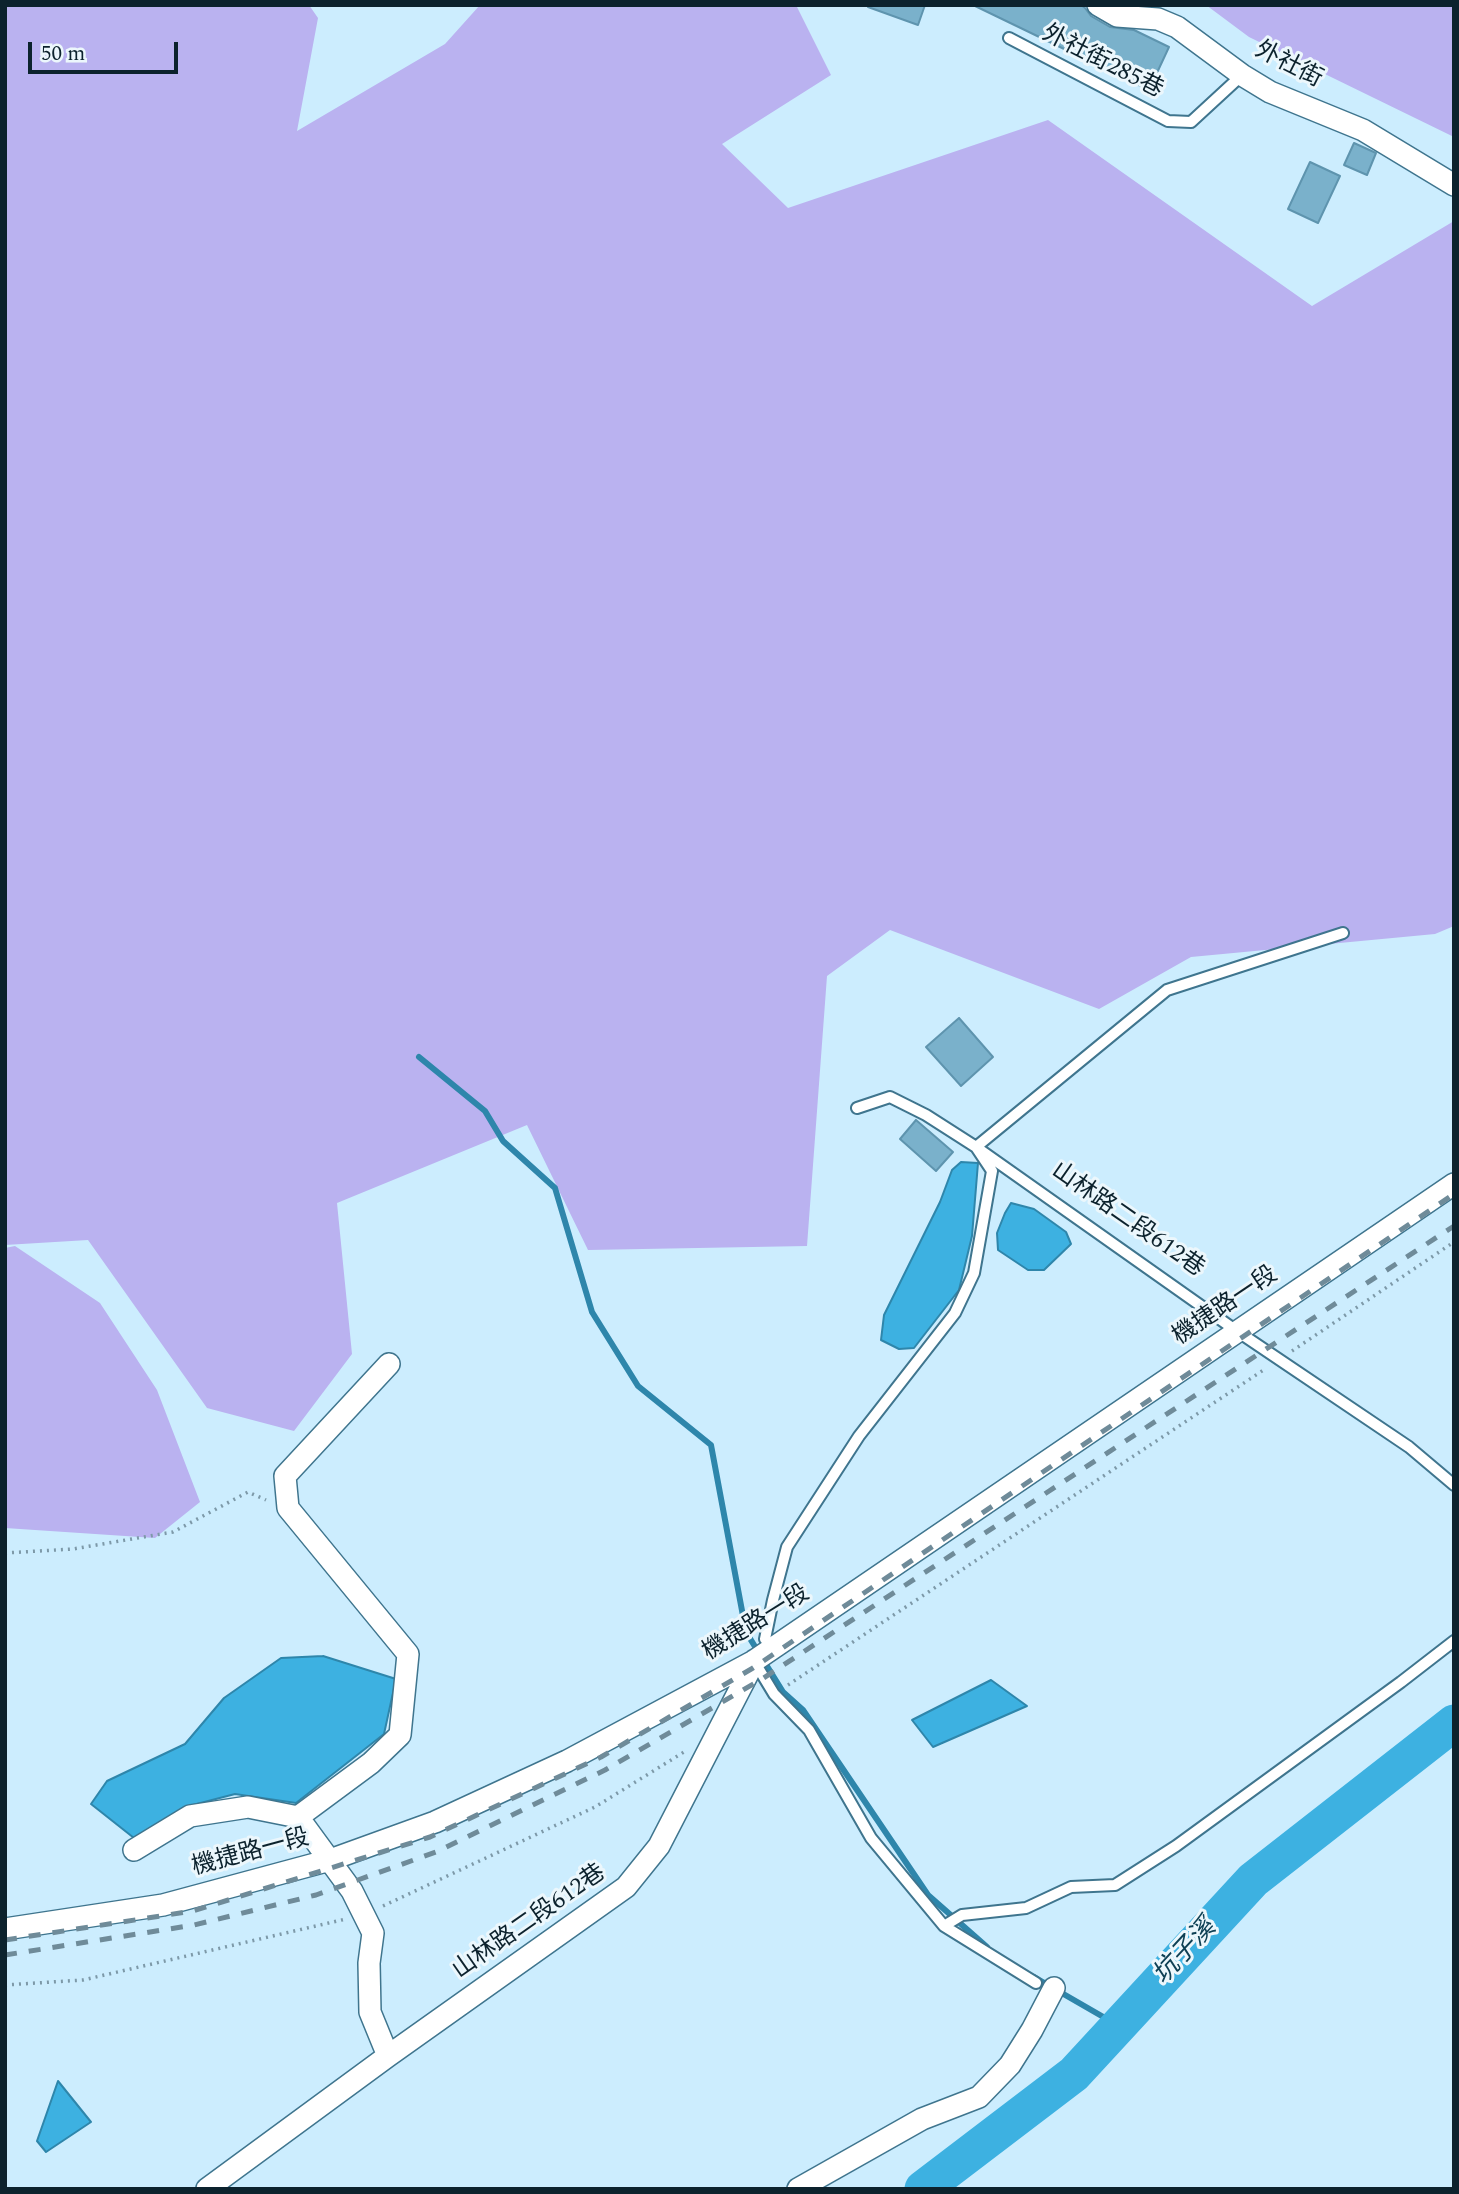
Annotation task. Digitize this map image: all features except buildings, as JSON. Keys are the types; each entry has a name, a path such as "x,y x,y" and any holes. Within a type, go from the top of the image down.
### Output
{"street":[{"name":"外社街","path":"1098,5 1117,16 1158,19 1177,27 1242,75 1270,92 1363,130 1454,185"},
{"name":"機捷路一段","path":"5,1929 163,1905 330,1860 435,1822 555,1767 760,1654 1454,1184"},
{"path":"298,1817 370,1763 400,1735 408,1654 288,1508 285,1476 389,1364"},
{"name":"山林路二段612巷","path":"207,2189 626,1887 659,1846 760,1654"},
{"path":"134,1850 190,1816 248,1807 298,1817 352,1891 373,1933 369,1963 370,2012 388,2056"},
{"path":"798,2189 922,2119 979,2097 1010,2065 1032,2030 1045,1986"}],"lane":[{"name":"外社街285巷","path":"1009,38 1168,121 1191,122 1242,75"},
{"path":"976,1147 1167,990 1343,933"},
{"name":"山林路二段612巷","path":"857,1108 890,1097 926,1115 1409,1447 1454,1485"},
{"name":"山林路二段612巷","path":"760,1654 787,1547 859,1436 955,1313 974,1273 992,1171 976,1147"},
{"path":"944,1926 962,1915 1026,1908 1071,1886 1115,1885 1187,1838 1454,1641"},
{"path":"760,1654 774,1694 809,1731 871,1838 944,1926 1045,1986"}],"path":[{"path":"794,1681 1454,1242"},
{"path":"5,1553 73,1549 173,1532 248,1492 288,1508"},
{"path":"5,1985 83,1980 364,1914 595,1807 684,1752"}],"shaded area":[{"path":"5,5 309,5 318,18 297,131 445,44 480,5 796,5 831,75 722,144 788,208 1048,120 1312,306 1454,221 1454,926 1435,934 1191,957 1099,1009 890,930 827,976 807,1246 588,1250 527,1125 337,1203 352,1354 294,1431 207,1408 88,1240 5,1245"},
{"path":"1206,5 1454,5 1454,137 1249,37"},
{"path":"15,1246 100,1303 157,1390 200,1502 155,1538 5,1528 5,1248"}],"water":[{"path":"961,1162 978,1163 972,1236 959,1290 914,1348 899,1349 881,1340 884,1315 940,1202 952,1170"},
{"path":"1011,1203 1034,1209 1066,1232 1071,1244 1044,1270 1028,1270 998,1250 997,1233"},
{"path":"323,1656 396,1679 384,1734 296,1803 235,1794 189,1806 134,1838 91,1804 107,1781 185,1744 224,1698 281,1658"},
{"path":"991,1680 1027,1706 933,1747 912,1720"},
{"path":"58,2081 91,2122 46,2152 37,2141"}],"waterway":[{"path":"419,1057 485,1111 503,1141 555,1188 592,1312 638,1386 711,1445 746,1632 783,1692 803,1710 928,1895 987,1947"},
{"name":"坑子溪","path":"923,2189 1074,2074 1253,1880 1454,1723"},
{"path":"1034,1977 1119,2026"}],"railway":[{"path":"5,1940 193,1911 430,1837 601,1757 753,1668 1454,1194"},
{"path":"5,1955 194,1925 316,1895 436,1852 605,1770 762,1679 1454,1226"}]}
